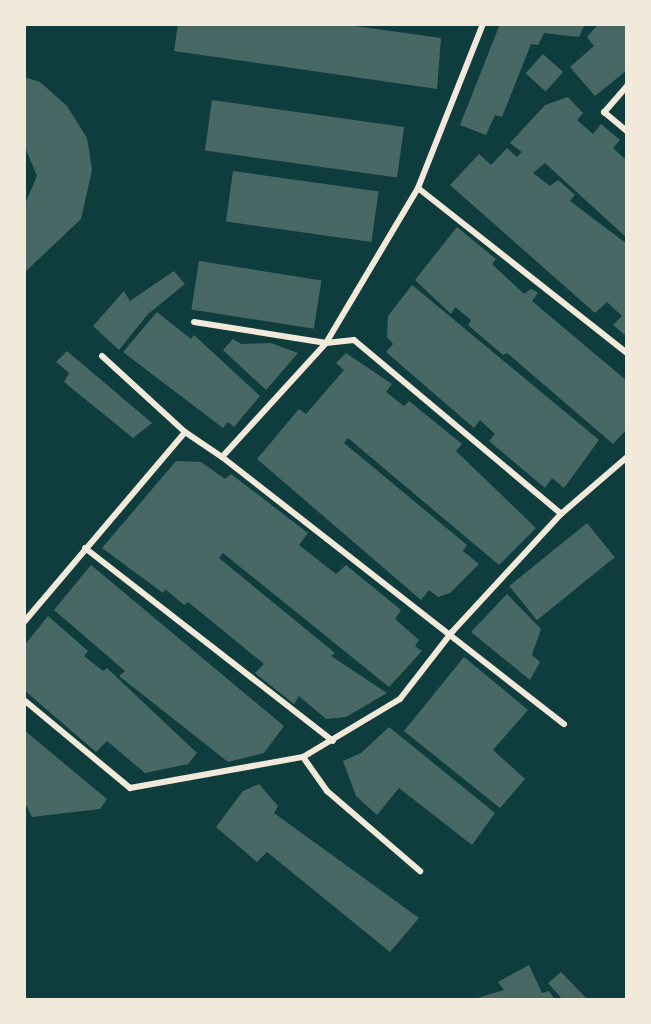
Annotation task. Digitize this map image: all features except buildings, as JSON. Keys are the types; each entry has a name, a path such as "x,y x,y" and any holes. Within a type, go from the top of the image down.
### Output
{"lane":[{"path":"222,457 326,343 418,188 483,24"},
{"path":"627,86 604,112 627,131"},
{"path":"418,188 627,353"},
{"path":"194,322 326,343 354,340 561,514"},
{"path":"102,356 185,432 452,632 564,724"},
{"path":"24,622 185,432"},
{"path":"24,700 130,788 303,757 400,699 452,632 561,514 627,457"},
{"path":"85,548 333,741"},
{"path":"303,757 327,791 420,871"}]}
